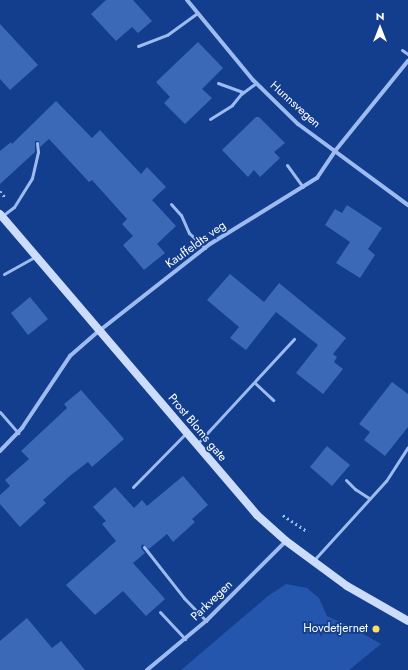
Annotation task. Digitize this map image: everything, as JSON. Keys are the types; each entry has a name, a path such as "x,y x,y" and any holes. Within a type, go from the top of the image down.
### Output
{"main road":[{"name":"Prost Bloms gate","path":"1,215 232,488 286,541 313,562 347,586 408,621"}],"street":[{"name":"Hunnsvegen","path":"188,0 197,13 256,83 298,124 408,205"},
{"name":"Kauffeldts veg","path":"0,451 18,433 70,356 99,330 205,248 317,178 335,151 408,61"},
{"name":"Parkvegen","path":"147,670 206,621 286,541"}],"lane":[{"path":"138,46 167,35 197,13"},
{"path":"402,50 408,54"},
{"path":"218,83 243,92"},
{"path":"210,119 232,105 243,92 256,83"},
{"path":"1,215 14,207 32,178 38,152 37,143"},
{"path":"287,165 303,187"},
{"path":"171,204 181,215 189,233 205,248"},
{"path":"4,274 36,257"},
{"path":"196,445 255,383 294,339"},
{"path":"255,383 273,400"},
{"path":"0,412 18,433"},
{"path":"133,487 186,433"},
{"path":"313,562 369,498 386,481 408,447"},
{"path":"346,480 355,490 369,498"},
{"path":"144,547 184,598 206,621"},
{"path":"160,612 185,639"}],"shaded area":[{"path":"286,584 307,588 319,598 327,616 351,627 381,644 349,670 181,670 268,596"}],"building":[{"path":"106,0 133,0 152,21 138,33 132,27 116,41 91,14"},
{"path":"0,24 38,65 10,90 0,79"},
{"path":"198,42 223,68 202,89 212,98 185,124 164,103 170,97 156,82"},
{"path":"56,101 92,138 100,130 141,174 147,167 166,187 152,200 176,226 157,244 165,253 144,270 123,245 133,236 122,224 127,219 92,180 89,182 49,139 40,147 39,141 35,141 35,152 0,184 0,151 11,142 12,144"},
{"path":"256,117 259,117 285,143 274,152 280,158 260,177 254,170 248,177 222,150"},
{"path":"347,205 382,228 368,249 375,255 360,278 336,263 350,242 325,225 335,209 342,213"},
{"path":"230,274 264,302 279,283 346,338 333,354 337,357 334,362 343,369 323,394 296,373 318,345 276,312 246,350 230,338 239,327 207,300"},
{"path":"30,297 48,319 28,335 11,313"},
{"path":"392,382 408,394 408,427 385,456 364,440 370,432 359,424"},
{"path":"81,390 124,439 92,467 88,462 71,475 43,500 46,503 20,527 0,504 0,495 10,486 5,480 29,459 21,451 67,408 64,404"},
{"path":"327,446 350,465 332,486 310,467"},
{"path":"183,476 208,505 192,519 195,522 173,542 167,534 149,549 142,544 141,548 145,553 133,563 165,599 146,616 123,591 95,615 66,585 116,541 102,524 106,521 93,507 115,487 134,508 142,500 147,506"},
{"path":"27,618 52,648 61,641 85,670 0,670 0,641"}],"place":[{"name":"Hovdetjernet","path":"376,629"}]}
